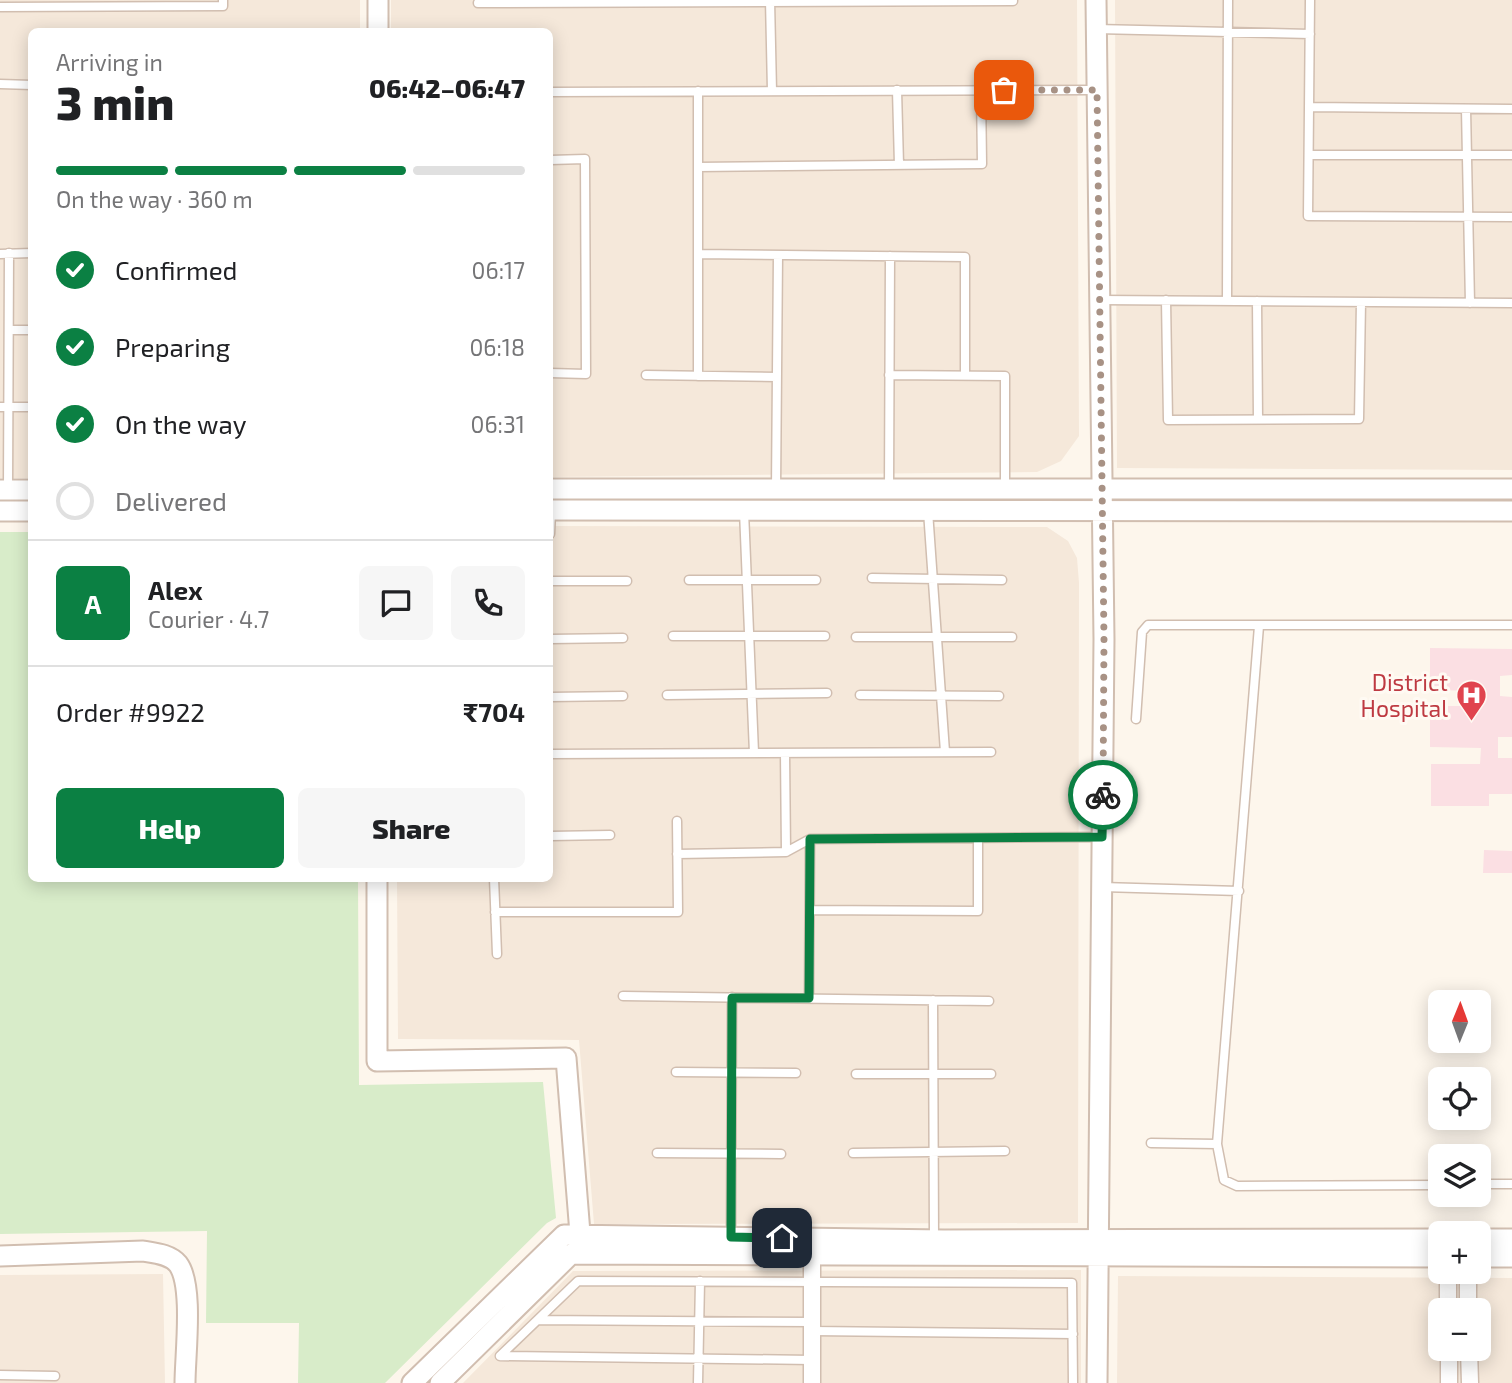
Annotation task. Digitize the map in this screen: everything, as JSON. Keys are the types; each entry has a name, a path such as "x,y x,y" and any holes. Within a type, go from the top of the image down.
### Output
{"street":[{"path":"378,0 378,28"},
{"path":"1096,0 1102,489 1102,887 1097,1383"},
{"path":"553,489 1512,489"},
{"path":"4,490 28,490"},
{"path":"553,510 1512,511"},
{"path":"0,511 28,511"},
{"path":"377,882 377,1061 566,1058 581,1245"},
{"path":"412,1383 564,1235 581,1245 812,1255 1428,1239"},
{"path":"440,1383 581,1245 731,1237 934,1240 1098,1248 1428,1257"},
{"path":"1491,1239 1512,1239"},
{"path":"0,1255 143,1251 165,1255 177,1262 186,1280 185,1383"},
{"path":"812,1255 812,1383"},
{"path":"1491,1257 1512,1257"},
{"path":"1448,1361 1449,1383"},
{"path":"1469,1361 1470,1383"}],"lane":[{"path":"0,7 34,3 223,6 223,0"},
{"path":"1227,0 1227,301"},
{"path":"1310,0 1308,216 1512,217"},
{"path":"771,1 772,91"},
{"path":"478,3 1013,1"},
{"path":"1096,29 1310,34"},
{"path":"0,84 28,85"},
{"path":"897,90 899,165"},
{"path":"698,167 982,164 981,90"},
{"path":"553,92 1097,90"},
{"path":"698,91 698,376"},
{"path":"1309,107 1512,109"},
{"path":"1466,109 1469,303"},
{"path":"1309,155 1512,155"},
{"path":"553,160 586,159 586,374 553,373"},
{"path":"4,490 4,407 9,330 4,253 28,253"},
{"path":"698,254 965,257 965,375"},
{"path":"776,489 778,255"},
{"path":"889,489 890,256"},
{"path":"1100,300 1512,303"},
{"path":"1167,300 1168,420 1359,419 1361,302"},
{"path":"1257,301 1258,419"},
{"path":"9,330 28,330"},
{"path":"646,374 777,377"},
{"path":"890,375 1005,376 1004,489"},
{"path":"4,407 28,407"},
{"path":"744,510 754,753"},
{"path":"928,510 944,752"},
{"path":"872,578 1002,580"},
{"path":"689,580 816,580"},
{"path":"553,581 627,581"},
{"path":"1136,719 1144,628 1153,624 1512,625"},
{"path":"1259,626 1217,1144 1224,1180 1237,1186 1428,1185"},
{"path":"673,636 825,636"},
{"path":"856,637 1012,637"},
{"path":"553,639 623,638"},
{"path":"667,695 827,694"},
{"path":"860,695 999,696"},
{"path":"553,697 623,696"},
{"path":"553,754 991,752"},
{"path":"785,753 786,852"},
{"path":"495,912 678,912 677,821"},
{"path":"553,836 610,835"},
{"path":"677,854 786,852 810,839 1102,837"},
{"path":"810,911 978,911 978,838"},
{"path":"809,998 810,839"},
{"path":"494,882 497,954"},
{"path":"1102,887 1239,891"},
{"path":"623,996 989,1001"},
{"path":"731,1237 732,998"},
{"path":"933,1000 934,1240"},
{"path":"676,1072 796,1073"},
{"path":"856,1074 991,1074"},
{"path":"1151,1143 1217,1144"},
{"path":"853,1153 1005,1151"},
{"path":"657,1153 781,1154"},
{"path":"1491,1185 1512,1184"},
{"path":"812,1360 500,1356 578,1281 1072,1283 1073,1383"},
{"path":"698,1383 700,1281"},
{"path":"538,1321 699,1321 1073,1334"},
{"path":"0,1375 55,1376"}],"shaded area":[{"path":"0,0 360,0 360,28 28,28 28,478 0,478"},
{"path":"391,0 1077,0 1079,436 1061,461 1037,472 553,477 553,28 391,28"},
{"path":"1115,0 1512,0 1512,470 1117,468"},
{"path":"553,526 1047,527 1068,541 1077,558 1079,583 1078,1223 594,1224 579,1040 398,1039 397,882 553,882"},
{"name":"District Hospital","path":"1430,648 1512,649 1512,675 1500,676 1500,696 1512,697 1512,737 1498,737 1498,758 1512,758 1512,794 1489,794 1489,806 1431,806 1431,764 1480,764 1481,748 1430,747 1430,706 1481,706 1481,691 1430,690"},
{"path":"1484,850 1512,851 1512,873 1483,873"},
{"path":"1081,1270 1081,1383 463,1383 573,1271"},
{"path":"163,1274 165,1383 0,1383 0,1275"},
{"path":"1118,1276 1428,1278 1428,1284 1491,1284 1491,1278 1512,1278 1512,1383 1117,1383"}],"green space":[{"path":"0,532 28,532 28,882 358,882 359,1085 543,1082 556,1218 547,1223 385,1383 298,1383 299,1323 206,1323 207,1231 0,1234"}],"way so far":[{"path":"1004,90 1097,90 1104,639 1103,795"}],"place":[{"name":"District Hospital","path":"1471,722"}],"route":[{"path":"782,1238 731,1237 732,998 809,998 810,839 1102,837 1103,795"}]}
